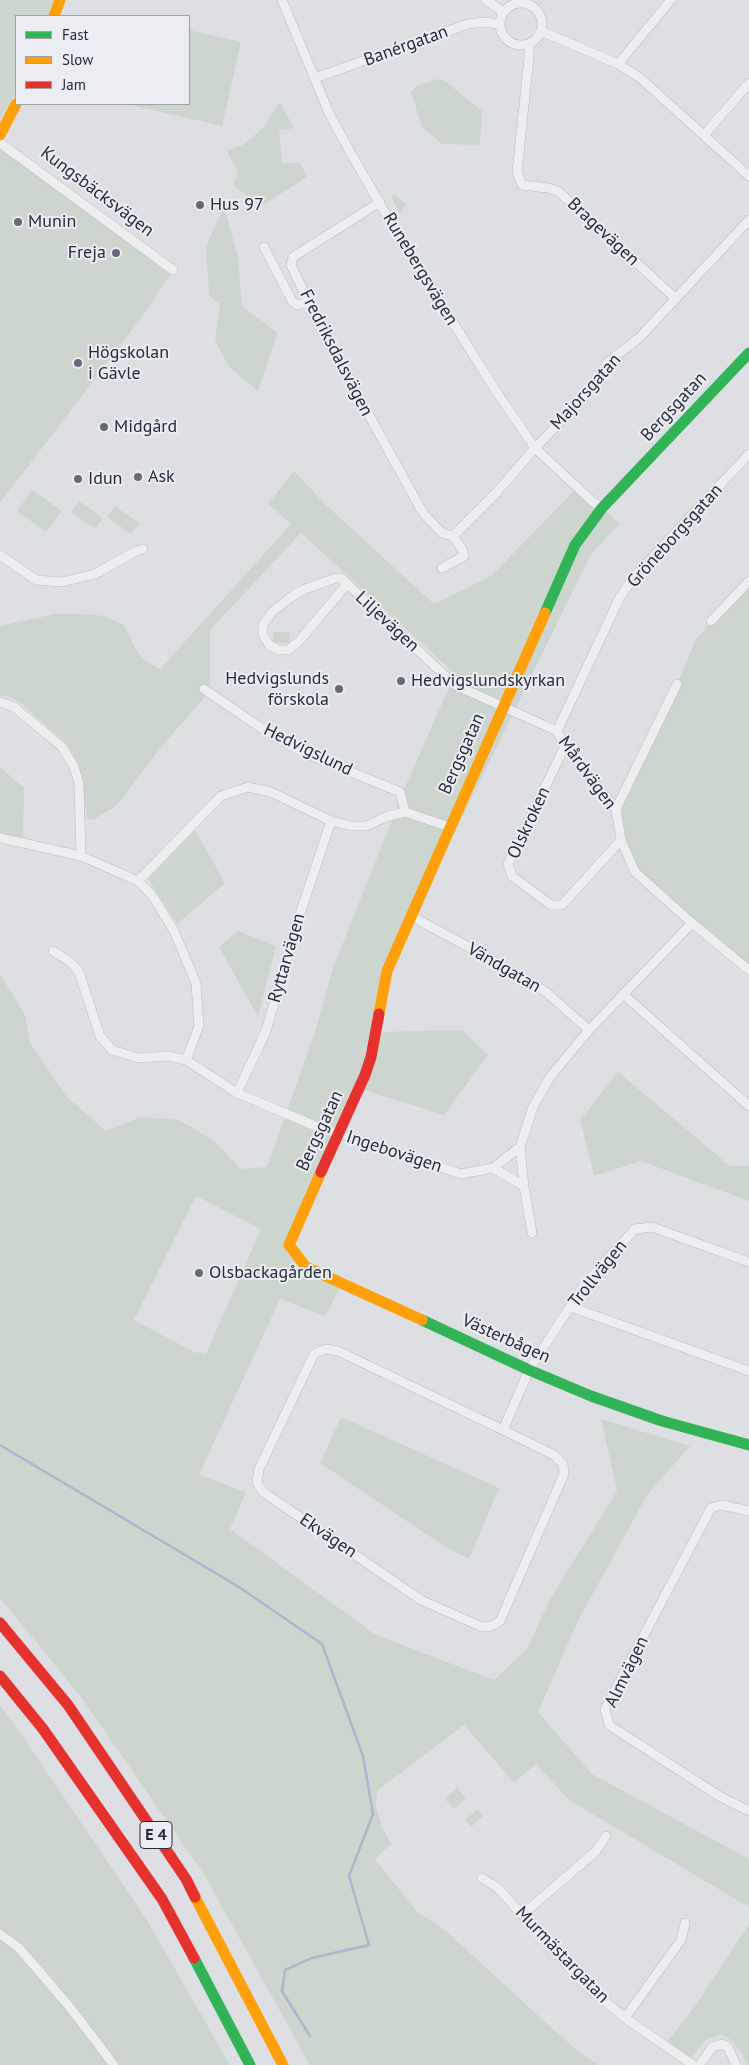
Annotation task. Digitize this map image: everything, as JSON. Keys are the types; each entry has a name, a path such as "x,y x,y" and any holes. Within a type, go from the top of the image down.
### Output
{"main road":[{"path":"54,15 60,0"},
{"path":"0,135 15,105"},
{"name":"Bergsgatan","path":"298,1221 365,1075 371,1057 387,971 570,555 602,508 749,353"},
{"name":"Västerbågen","path":"298,1221 289,1245 306,1267 591,1396 662,1421 749,1445"},
{"name":"E 4","path":"0,1623 68,1705 186,1879 283,2065"},
{"name":"E 4","path":"0,1676 43,1729 162,1899 250,2065"}],"street":[{"path":"486,0 503,12"},
{"path":"618,64 671,0"},
{"name":"Runebergsvägen","path":"281,1 333,120 380,202 489,381 535,448 593,502 602,508"},
{"path":"533,3 542,19 541,31 538,37 528,44 516,45 502,34 500,24 503,12 513,4 533,3"},
{"name":"Banérgatan","path":"314,78 468,24 484,22 500,24"},
{"path":"541,31 618,64 639,77 705,134 749,176"},
{"name":"Bragevägen","path":"528,44 529,57 517,172 522,185 558,191 675,298"},
{"path":"705,134 749,83"},
{"name":"Kungsbäcksvägen","path":"0,143 172,270"},
{"name":"Fredriksdalsvägen","path":"380,202 293,257 291,265 322,330 418,505 442,534 453,536"},
{"name":"Majorsgatan","path":"453,536 496,493 586,394 608,362 639,338 749,220"},
{"path":"264,247 292,301 298,305 310,302"},
{"name":"Gröneborgsgatan","path":"557,731 620,599 632,580 749,454"},
{"path":"442,568 464,556 462,549 453,536"},
{"path":"0,555 36,580 62,582 95,574 143,549"},
{"name":"Liljevägen","path":"347,584 300,640 288,650 278,650 269,645 263,635 263,625 272,612 305,589 341,578 455,685 486,698 502,708"},
{"path":"711,621 749,580"},
{"path":"616,809 677,684"},
{"name":"Hedvigslund","path":"204,689 261,728 302,752 400,792 405,812"},
{"path":"0,702 14,707 54,740 63,748 74,767 79,783 81,856"},
{"name":"Mårdvägen","path":"502,708 557,731 565,746 616,809 621,840 636,872 692,923 749,970"},
{"name":"Olskroken","path":"565,746 508,864 512,876 551,906 562,905 621,840"},
{"path":"138,881 221,796 248,787 271,792 331,821 351,826 366,826 405,812 450,826"},
{"name":"Ryttarvägen","path":"237,1093 266,1031 300,914 331,821"},
{"path":"0,838 81,856 138,881 152,896 174,931 196,983 199,1026 186,1060"},
{"name":"Vändgatan","path":"411,916 487,957 546,992 589,1030"},
{"path":"532,1233 520,1147 533,1107 550,1078 589,1030 692,923"},
{"name":"Ingebovägen","path":"53,951 68,961 79,972 100,1036 112,1050 138,1058 168,1056 186,1060 237,1093 313,1125 460,1174 493,1168 520,1147"},
{"path":"623,994 749,1106"},
{"path":"493,1168 524,1186"},
{"name":"Trollvägen","path":"530,1370 584,1286 635,1229 652,1227 749,1262"},
{"path":"571,1307 749,1371"},
{"name":"Ekvägen","path":"325,1348 338,1352 503,1430 554,1455 563,1464 564,1474 500,1621 492,1626 482,1627 421,1600 262,1492 257,1483 259,1469 314,1354 325,1348"},
{"path":"503,1430 530,1370"},
{"name":"Almvägen","path":"749,1510 722,1505 712,1508 605,1709 609,1725 719,1796 749,1811"},
{"path":"522,1915 596,1851 606,1836"},
{"name":"Murmästargatan","path":"482,1878 498,1888 584,1984 625,2018 693,2065"},
{"path":"625,2018 681,1940 685,1923"},
{"path":"0,1934 19,1948 68,2005 114,2065"},
{"path":"700,2065 712,2047 722,2044 728,2048 736,2065"}],"shaded area":[{"path":"0,0 54,0 48,15 15,15 15,93 0,120"},
{"path":"190,30 241,42 222,126 130,105 190,105"},
{"path":"438,79 445,81 482,111 480,142 477,145 442,144 422,127 411,92 416,86"},
{"path":"280,102 294,128 279,131 282,163 300,163 307,177 260,207 233,185 238,173 227,151 244,144 263,128"},
{"path":"0,143 173,270 142,317 0,503"},
{"path":"390,195 392,197 395,195 406,204 401,212 399,212"},
{"path":"224,206 238,257 242,306 278,333 258,391 230,368 215,341 220,305 209,295 206,246"},
{"path":"294,471 325,504 434,604 491,576 577,488 594,498 619,524 591,554 387,971 378,1032 462,1030 488,1055 444,1115 358,1088 295,1245 308,1263 344,1280 325,1316 280,1299 199,1475 246,1492 230,1529 376,1635 494,1680 527,1649 550,1599 617,1491 601,1419 690,1446 647,1495 578,1621 538,1712 592,1774 749,1859 749,1907 569,1800 536,1764 514,1783 464,1725 377,1791 376,1807 382,1827 391,1844 375,1859 417,1912 444,1929 578,2051 599,2065 310,2065 205,1876 81,1697 0,1598 0,974 25,1015 30,1043 67,1097 106,1131 140,1117 179,1120 214,1141 241,1169 267,1167 315,1032 333,968 405,787 455,674 301,533 210,630 210,684 205,697 163,745 117,805 93,820 87,819 79,765 67,744 21,703 10,697 0,695 0,626 55,614 104,616 124,625 142,658 160,669 291,524 268,504","holes":["196,1196 261,1229 206,1354 194,1352 134,1320"]},
{"path":"32,490 62,511 46,532 17,511"},
{"path":"79,501 103,518 95,529 71,512"},
{"path":"115,506 139,523 131,534 107,517"},
{"path":"749,582 749,970 635,872 616,809 677,684 696,639"},
{"path":"273,632 289,632 289,643 273,643"},
{"path":"0,767 24,788 23,841 0,841"},
{"path":"195,830 225,883 177,924 148,879"},
{"path":"238,931 276,946 258,1017 219,947"},
{"path":"618,1072 730,1166 749,1166 749,1201 641,1161 594,1176 580,1120"},
{"path":"341,1417 499,1488 469,1559 444,1546 320,1463"},
{"path":"0,1706 13,1722 147,1920 230,2065 0,2065"},
{"path":"457,1788 466,1798 454,1809 445,1799"},
{"path":"477,1809 483,1816 471,1827 465,1820"},
{"path":"749,1924 749,2065 746,2065 742,2053 731,2040 721,2034 707,2039 690,2059 666,2043 696,2005"}],"waterway":[{"path":"0,1445 239,1587 322,1644 363,1756 373,1814 349,1876 369,1945 312,1958 285,1970 282,1991 310,2036"}],"traffic: fast":[{"path":"545,613 575,545 602,508 749,353"},
{"path":"422,1320 529,1370 591,1396 662,1421 749,1445"},
{"path":"194,1958 250,2065"}],"traffic: slow":[{"path":"54,15 60,0"},
{"path":"0,135 15,105"},
{"path":"379,1014 387,971 545,613"},
{"path":"321,1172 289,1245 306,1267 422,1320"},
{"path":"195,1897 283,2065"}],"traffic: jam":[{"path":"321,1172 365,1075 371,1057 379,1014"},
{"path":"0,1623 68,1705 186,1879 195,1897"},
{"path":"0,1676 43,1729 162,1899 194,1958"}],"place":[{"name":"Hus 97","path":"200,205"},
{"name":"Munin","path":"18,222"},
{"name":"Freja","path":"116,253"},
{"name":"Högskolan i Gävle","path":"78,363"},
{"name":"Midgård","path":"104,427"},
{"name":"Ask","path":"138,477"},
{"name":"Idun","path":"78,479"},
{"name":"Hedvigslundskyrkan","path":"401,681"},
{"name":"Hedvigslunds förskola","path":"339,689"},
{"name":"Olsbackagården","path":"199,1273"}]}
